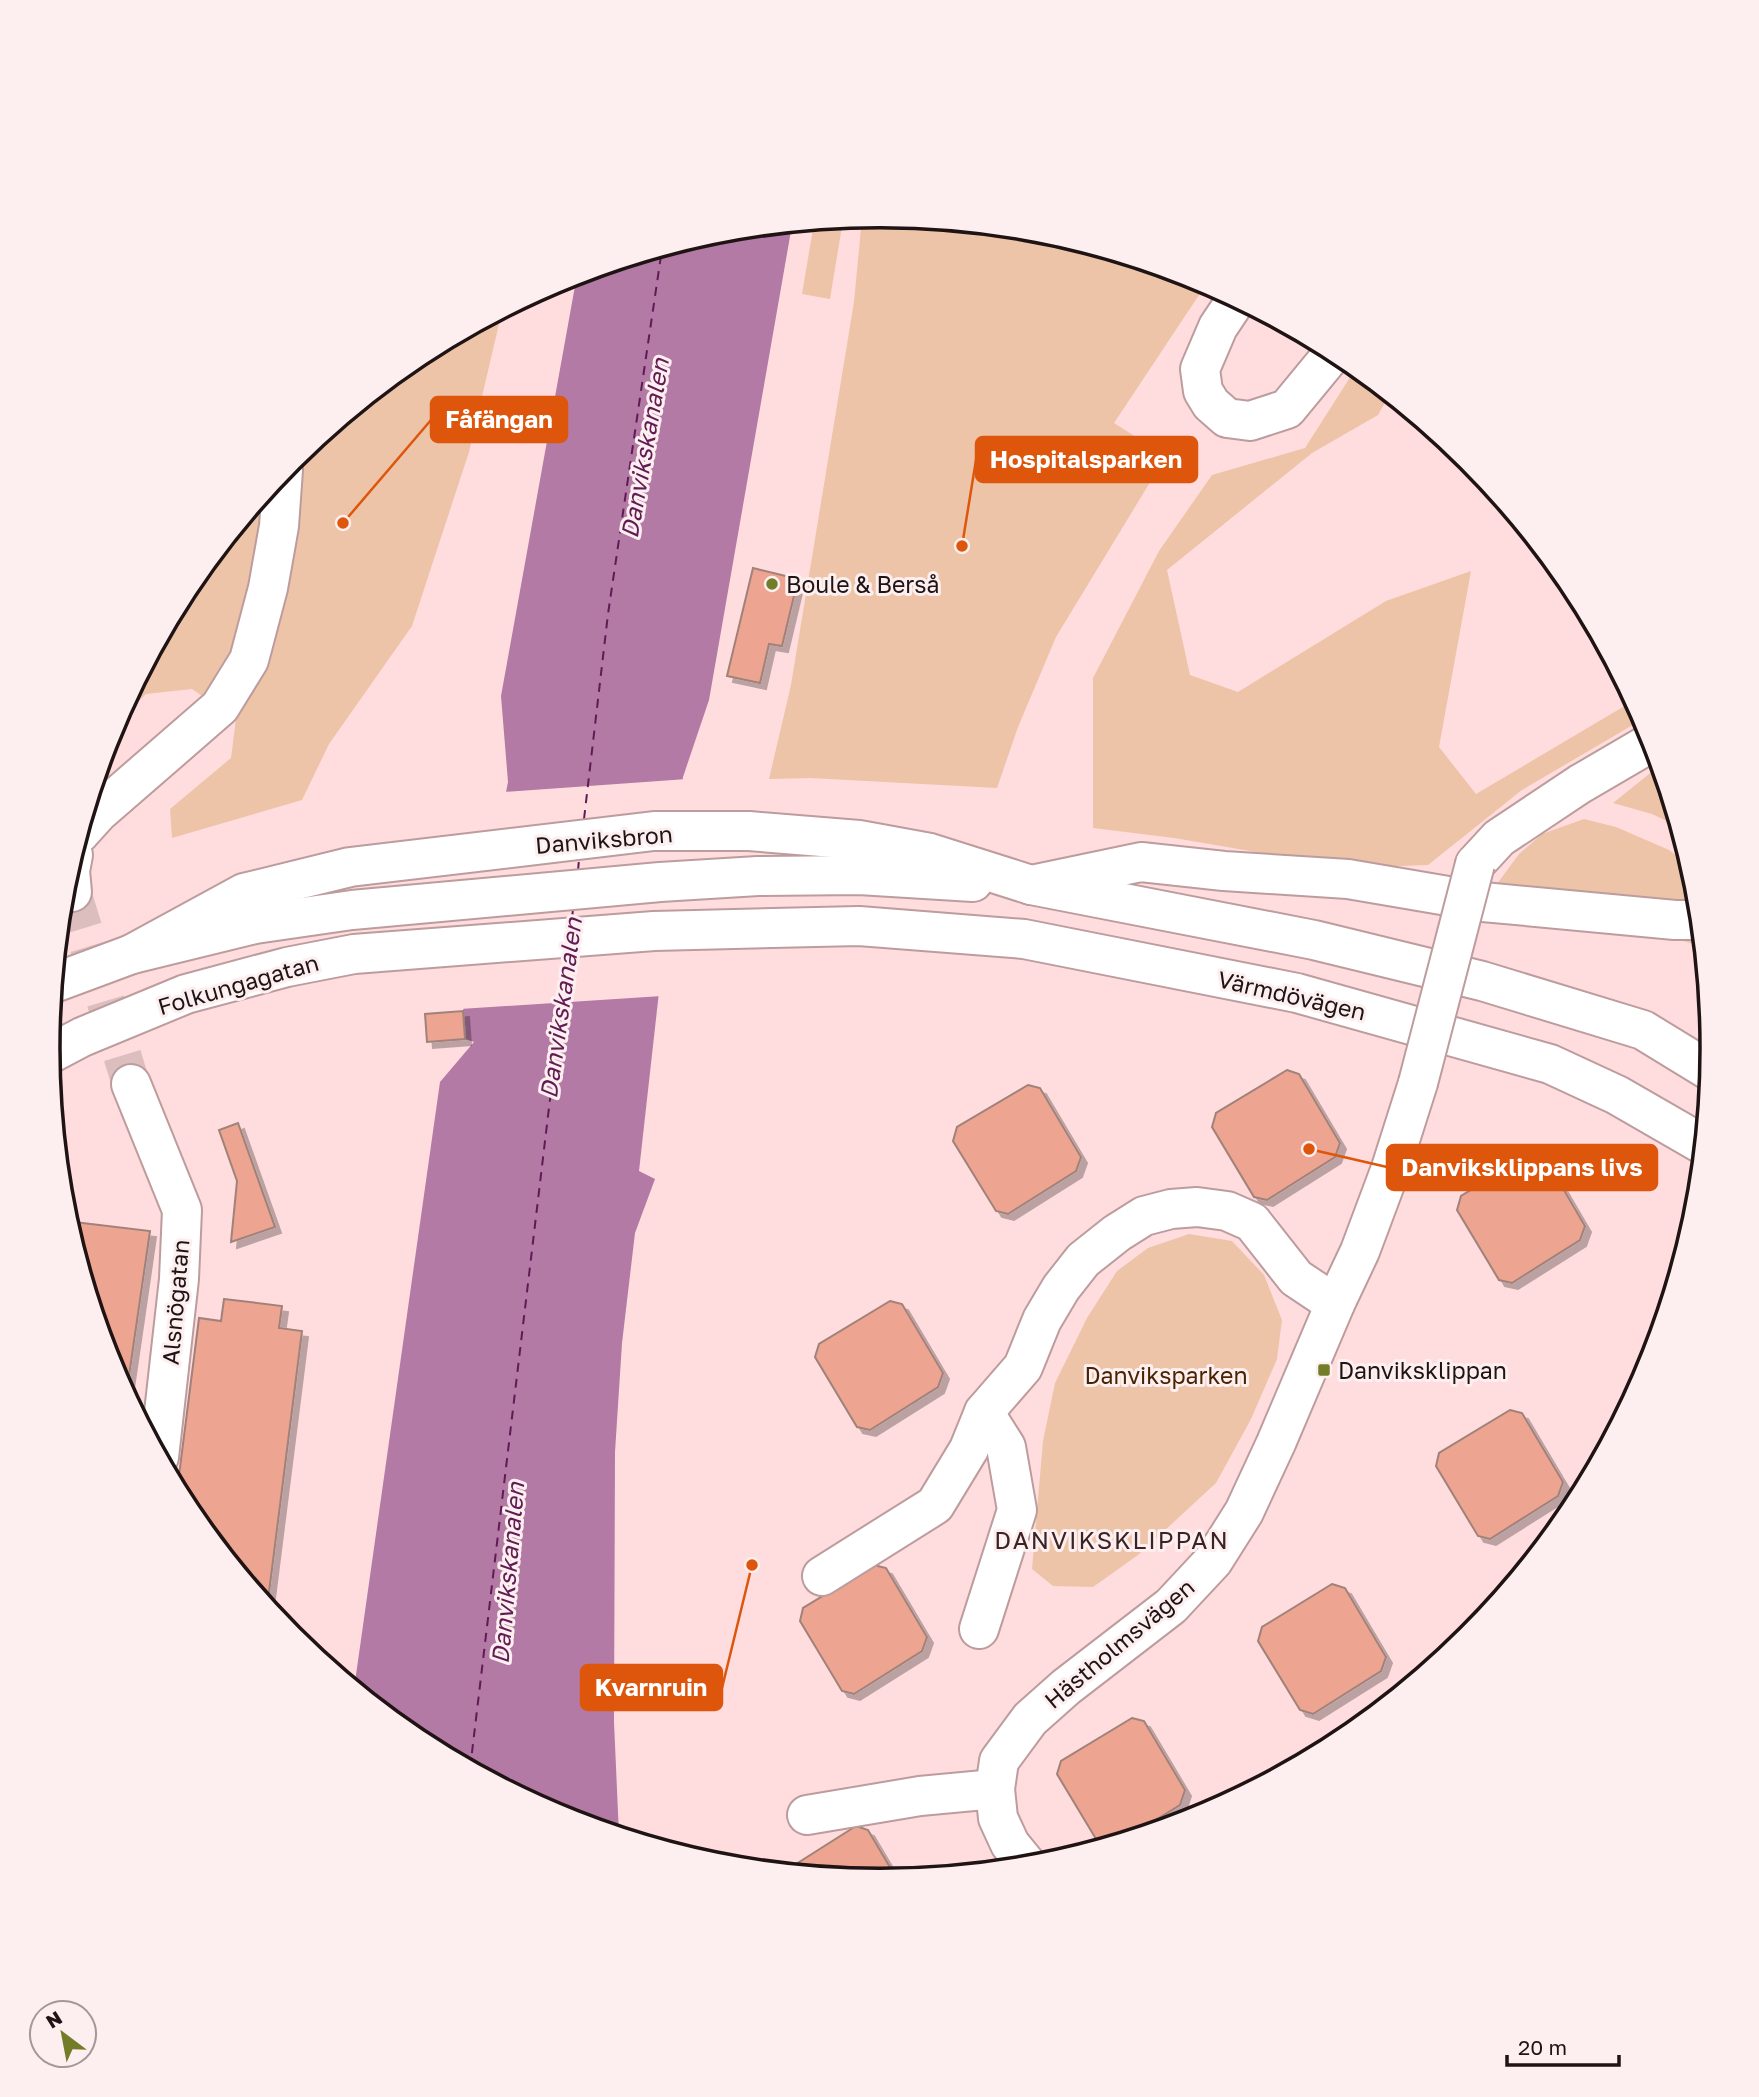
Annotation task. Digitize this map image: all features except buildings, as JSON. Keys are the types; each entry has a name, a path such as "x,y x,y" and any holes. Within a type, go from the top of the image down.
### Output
{"main road":[{"path":"1231,308 1218,327 1200,369 1203,391 1211,404 1227,418 1250,421 1287,409 1326,361"},
{"path":"92,819 220,707 249,660 268,587 277,538 281,489"},
{"name":"Hästholmsvägen","path":"1020,1856 1010,1844 998,1818 995,1789 999,1761 1030,1719 1066,1687 1171,1606 1213,1560 1249,1501 1276,1443 1382,1194 1418,1083 1475,864 1499,838 1580,784 1642,748"},
{"name":"Danviksbron","path":"350,867 654,831 749,831 859,857"},
{"path":"859,857 930,853 1031,885 1314,940 1482,981 1643,1030 1699,1065"},
{"name":"Folkungagatan","path":"63,980 132,954 255,924 352,910 673,881 758,876 859,857"},
{"path":"1031,885 1141,862 1224,871 1348,879 1483,902 1689,920"},
{"name":"Folkungagatan","path":"132,954 244,893 350,867"},
{"name":"Folkungagatan","path":"60,1049 186,994 286,967 355,954 654,931 859,926"},
{"name":"Värmdövägen","path":"859,926 1024,939 1297,993 1550,1064 1617,1095 1693,1143"},
{"name":"Alsnögatan","path":"131,1084 182,1210 179,1279 161,1442"},
{"path":"822,1576 935,1505 969,1448 984,1412 1023,1367 1042,1320 1061,1288 1083,1260 1144,1216 1171,1209 1197,1207 1227,1211 1252,1222 1296,1278 1335,1304"},
{"path":"979,1629 1017,1510 1006,1447 984,1412"},
{"path":"807,1815 920,1796 995,1789"}],"green space":[{"path":"880,228 933,230 1039,244 1092,256 1200,294 1114,423 1166,456 1056,637 1018,727 997,788 810,778 769,779 791,685 854,302 861,229"},
{"path":"841,229 830,299 802,294 813,231"},
{"path":"499,322 469,452 412,626 329,744 302,800 172,838 170,809 231,758 236,719 192,689 146,694 136,704 169,638 198,593 229,549 300,469 380,398 424,367"},
{"path":"1350,378 1385,403 1378,415 1312,453 1167,570 1190,675 1238,692 1386,601 1471,571 1439,747 1476,794 1624,706 1633,725 1522,790 1428,865 1349,868 1174,838 1093,828 1093,678 1159,551 1212,475 1305,448"},
{"path":"1651,772 1667,821 1652,814 1613,803"},
{"path":"1584,819 1616,827 1669,850 1676,856 1692,944 1497,884 1519,854 1542,834"},
{"name":"Danviksparken","path":"1189,1234 1232,1241 1264,1275 1282,1320 1277,1359 1251,1419 1216,1483 1138,1555 1093,1587 1053,1586 1032,1569 1043,1441 1055,1383 1087,1318 1117,1271 1148,1248"}],"water":[{"name":"Danvikskanalen","path":"790,234 709,700 683,777 639,1171 655,1179 635,1233 622,1343 615,1452 614,1722 619,1826 566,1806 469,1759 380,1699 355,1679 440,1082 474,1042 465,1039 463,1011 508,782 501,696 575,288 667,256 720,244"}],"pier":[{"path":"687,779 662,996 460,1009 503,792"}],"ferry route":[{"path":"584,819 608,614 661,258"},
{"path":"578,871 579,859"},
{"path":"572,920 573,908"},
{"path":"471,1760 567,957"}],"tunnel":[{"path":"74,898 131,1084"}],"place":[{"name":"Fåfängan","path":"343,523"},
{"name":"Hospitalsparken","path":"962,546"},
{"name":"Boule & Berså","path":"772,584"},
{"name":"Danviksklippans livs","path":"1309,1149"},
{"name":"Danviksklippan","path":"1324,1370"},
{"name":"Kvarnruin","path":"752,1565"}],"district":[{"name":"DANVIKSKLIPPAN","path":"1112,1539"}]}
